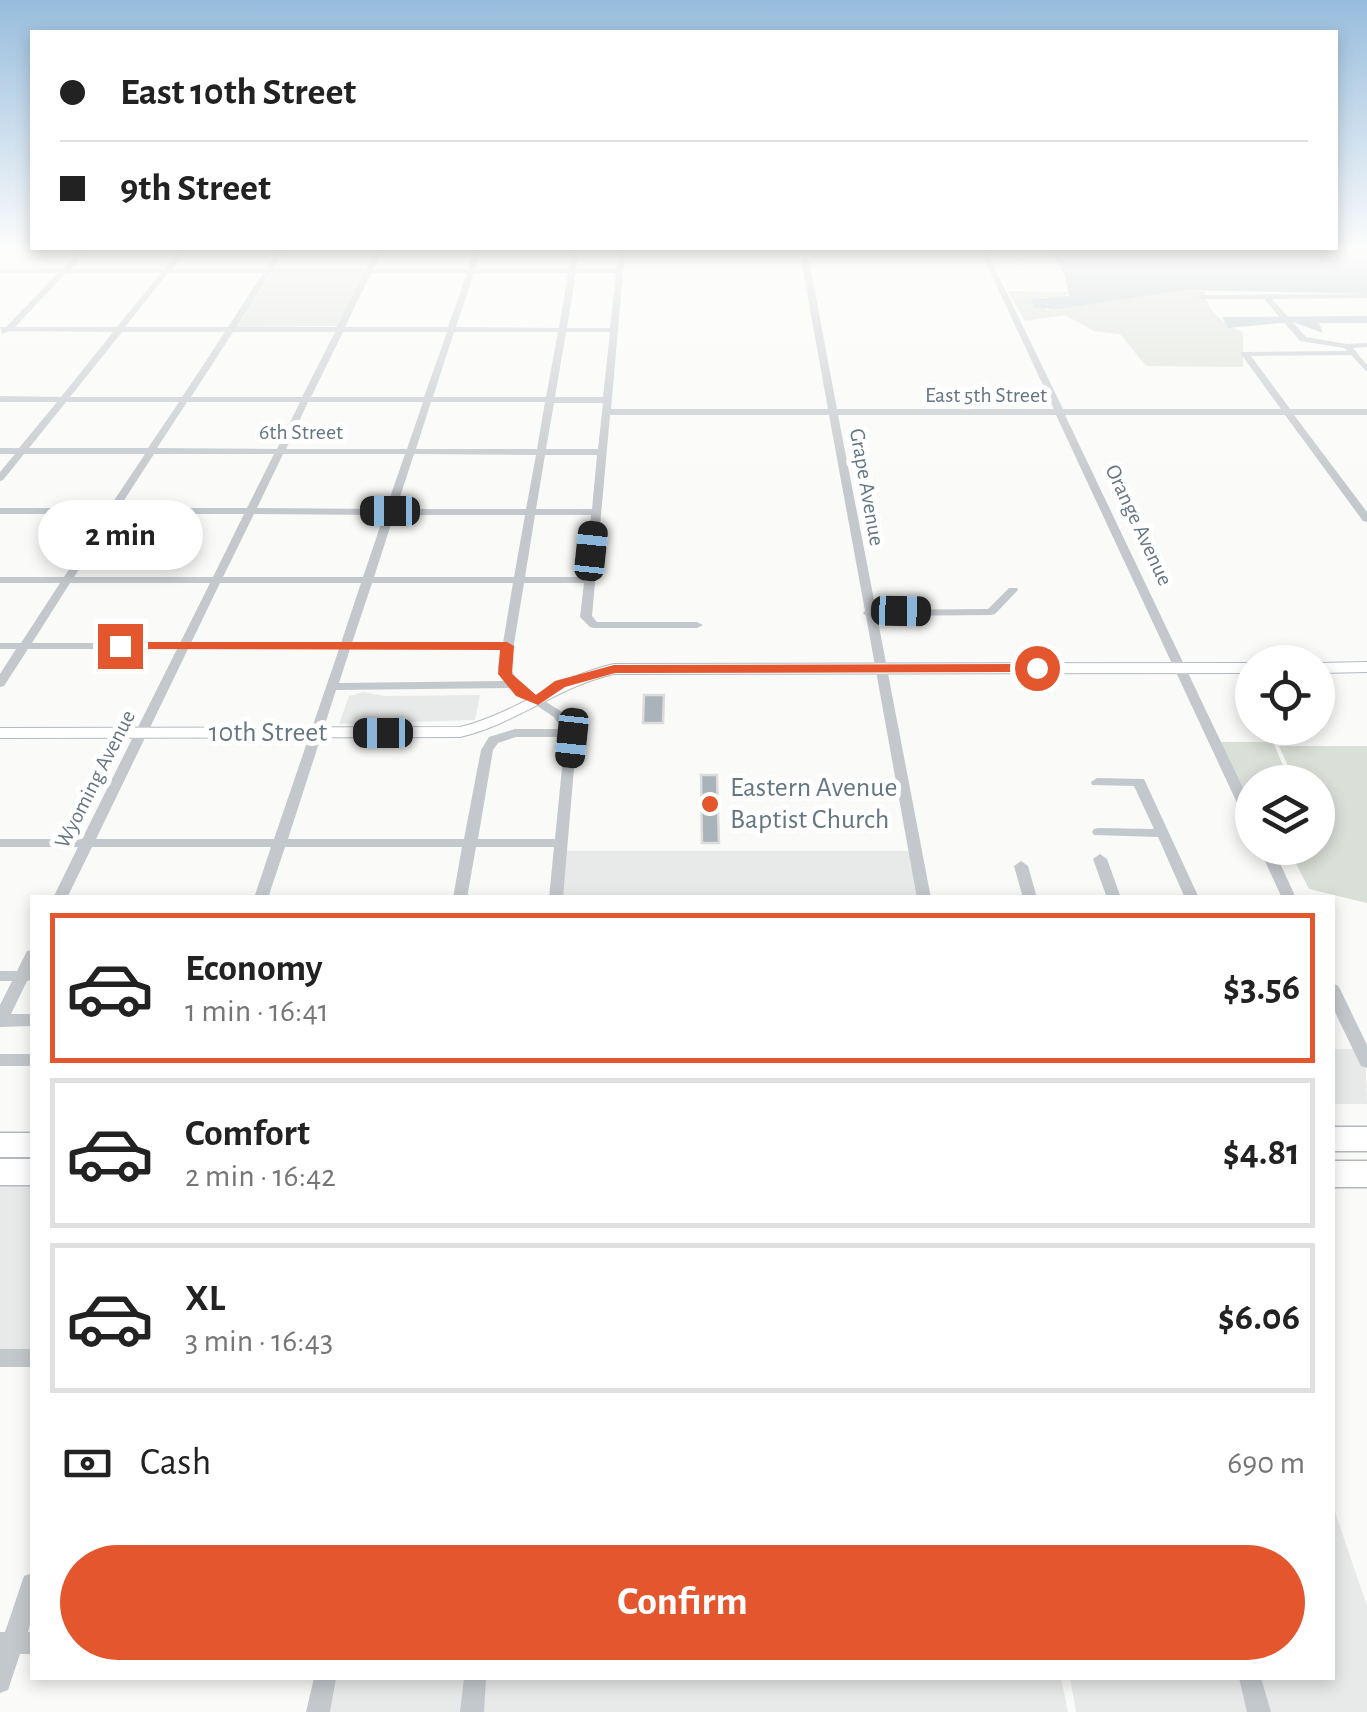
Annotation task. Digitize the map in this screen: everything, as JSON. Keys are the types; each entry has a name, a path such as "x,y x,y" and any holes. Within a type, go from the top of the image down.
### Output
{"highway":[{"path":"1335,1139 1367,1139"},
{"path":"1335,1174 1367,1174"}],"street":[{"path":"0,478 118,330"},
{"path":"0,682 229,330"},
{"path":"328,330 614,330 586,617 594,624 697,624"},
{"name":"Wyoming Avenue","path":"62,895 340,330"},
{"path":"262,895 451,330"},
{"path":"510,684 504,668 507,646 562,330"},
{"name":"Grape Avenue","path":"819,330 923,895"},
{"name":"Orange Avenue","path":"1020,330 1235,784"},
{"path":"1297,330 1310,342 1350,350 1367,370"},
{"path":"1367,344 1350,350 1248,353 1367,519"},
{"path":"0,399 606,400"},
{"name":"East 5th Street","path":"606,412 1367,412"},
{"name":"6th Street","path":"0,451 602,452"},
{"path":"0,511 595,512"},
{"path":"0,580 588,580"},
{"path":"869,613 991,612 1013,590"},
{"path":"0,646 507,646"},
{"name":"10th Street","path":"0,733 460,732 496,724 580,676 632,668 879,668"},
{"path":"879,668 1235,668"},
{"path":"1335,668 1367,668"},
{"path":"332,686 510,684 562,716 570,732 556,895"},
{"path":"461,895 493,740 515,733 570,732"},
{"path":"1097,782 1139,782 1191,895"},
{"path":"1099,832 1160,833"},
{"path":"0,843 562,843"},
{"path":"1100,860 1113,895"},
{"path":"1274,865 1289,895"},
{"path":"1021,866 1029,895"},
{"path":"0,976 27,976"},
{"path":"0,1020 27,976"},
{"path":"1335,995 1367,1062"},
{"path":"0,1020 30,1020"},
{"path":"0,1060 30,1060"},
{"path":"0,1358 30,1358"},
{"path":"0,1682 30,1591"},
{"path":"318,1712 325,1680"},
{"path":"472,1712 476,1680"},
{"path":"1251,1680 1260,1712"}],"shaded area":[{"path":"1239,330 1243,332 1243,367 1146,366 1120,334 1094,331"},
{"path":"363,692 385,696 480,695 475,720 339,724 349,696"},
{"path":"1218,742 1274,745 1283,765 1235,765 1235,778"},
{"path":"1279,746 1367,746 1367,903 1309,889 1297,865 1335,865 1335,765 1287,765"},
{"path":"567,851 917,851 926,895 562,895"},
{"path":"1335,1049 1365,1049 1367,1104 1335,1104"},
{"path":"0,1181 30,1181 30,1349 0,1349"},
{"path":"1335,1512 1367,1606 1367,1712 1076,1712 1070,1680 1335,1680"},
{"path":"335,1680 1061,1680 1068,1712 329,1712"}],"building":[{"path":"644,695 664,695 663,723 643,723"},
{"name":"Eastern Avenue Baptist Church","path":"701,775 717,775 719,843 702,843"}],"place":[{"name":"Eastern Avenue Baptist Church","path":"710,804"}],"route":[{"path":"120,646 507,646 504,668 510,684 538,701 560,684 614,669 1037,668"}]}
